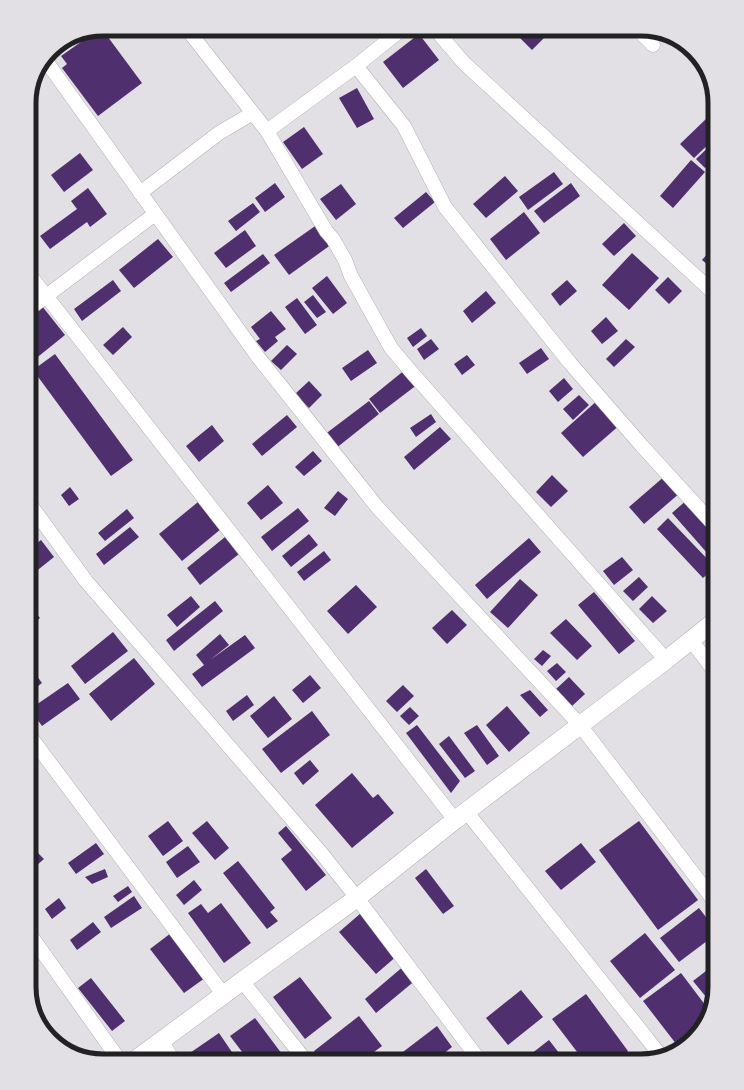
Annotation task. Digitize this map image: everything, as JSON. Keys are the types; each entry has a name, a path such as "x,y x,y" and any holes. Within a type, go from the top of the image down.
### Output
{"street":[{"path":"192,36 267,131 345,260 351,276 391,348 666,660"},
{"path":"267,131 356,66 393,36"},
{"path":"441,36 464,63 708,288"},
{"path":"644,36 653,45"},
{"path":"48,65 258,357 378,508 580,725 708,893"},
{"path":"356,66 404,126 445,207 570,363 642,446 708,518"},
{"path":"140,193 219,133 253,113"},
{"path":"36,304 155,214"},
{"path":"36,283 461,815 658,1052"},
{"path":"36,513 86,581 322,854 475,1054"},
{"path":"143,1054 223,994 357,898 461,815 708,627"},
{"path":"691,640 708,663"},
{"path":"36,745 223,994"},
{"path":"36,943 115,1054"},
{"path":"242,981 300,1054"},
{"path":"161,1041 169,1054"}],"building":[{"path":"107,36 142,83 98,116 62,68 67,64 61,56 87,38"},
{"path":"416,36 421,36 439,60 403,88 383,62"},
{"path":"518,36 546,36 532,50"},
{"path":"78,41 54,59 66,47"},
{"path":"357,88 374,119 357,128 339,98"},
{"path":"706,119 708,121 708,145 694,158 680,144"},
{"path":"304,127 323,154 302,169 283,142"},
{"path":"708,148 708,165 705,168 696,159"},
{"path":"80,153 93,170 64,192 51,175"},
{"path":"691,160 705,172 673,208 660,196"},
{"path":"554,172 563,184 528,210 519,197"},
{"path":"505,176 518,191 486,218 473,204"},
{"path":"275,183 285,197 265,212 255,198"},
{"path":"571,183 580,196 544,223 534,211"},
{"path":"341,184 356,204 336,220 320,199"},
{"path":"88,188 107,214 90,227 87,222 50,249 40,236 77,209 71,201"},
{"path":"426,192 435,202 403,228 394,218"},
{"path":"253,203 260,212 236,231 228,221"},
{"path":"524,212 540,233 506,260 490,239"},
{"path":"624,223 636,236 614,256 602,244"},
{"path":"318,224 332,244 289,275 274,255"},
{"path":"245,230 256,246 226,268 214,253"},
{"path":"158,239 173,257 134,288 119,270"},
{"path":"632,253 659,278 629,310 602,285"},
{"path":"708,253 708,265 702,260"},
{"path":"263,254 270,263 231,292 224,283"},
{"path":"327,276 347,303 333,314 312,288"},
{"path":"668,277 682,291 669,304 655,290"},
{"path":"113,280 121,291 82,321 74,309"},
{"path":"567,280 577,291 560,306 551,294"},
{"path":"486,291 496,303 472,323 463,311"},
{"path":"313,295 326,312 317,318 304,302"},
{"path":"297,298 317,325 305,334 285,307"},
{"path":"42,306 65,335 36,358 36,311"},
{"path":"271,311 286,329 275,337 278,341 265,352 256,341 260,339 251,327"},
{"path":"606,317 618,331 602,344 591,331"},
{"path":"123,327 132,337 113,355 103,345"},
{"path":"421,328 427,336 413,347 407,338"},
{"path":"431,339 439,349 424,360 417,349"},
{"path":"626,339 635,347 614,367 606,359"},
{"path":"287,345 297,354 281,370 271,361"},
{"path":"541,348 549,359 527,374 519,363"},
{"path":"368,350 377,363 351,381 342,368"},
{"path":"55,354 133,460 111,476 36,374 36,368"},
{"path":"467,355 475,365 462,375 454,364"},
{"path":"406,369 418,384 380,413 369,399"},
{"path":"564,378 573,389 558,402 549,391"},
{"path":"309,381 322,395 309,408 295,394"},
{"path":"579,395 589,405 573,420 563,409"},
{"path":"599,399 621,424 583,457 561,433"},
{"path":"369,401 379,414 335,449 324,435"},
{"path":"431,414 436,422 416,437 410,428"},
{"path":"287,415 297,427 262,456 252,444"},
{"path":"212,425 224,441 199,462 186,446"},
{"path":"440,427 451,439 414,470 404,457"},
{"path":"313,451 322,461 304,476 295,467"},
{"path":"552,475 568,491 551,507 536,492"},
{"path":"666,475 681,492 644,524 629,507"},
{"path":"268,485 283,503 261,520 247,503"},
{"path":"70,487 79,499 69,506 61,495"},
{"path":"338,491 348,499 335,516 324,508"},
{"path":"688,499 708,523 708,554 672,513"},
{"path":"198,502 221,529 182,561 159,534"},
{"path":"298,508 309,521 272,551 261,537"},
{"path":"127,509 134,518 105,541 98,533"},
{"path":"668,518 708,560 708,573 703,578 657,529"},
{"path":"130,527 139,537 104,565 96,554"},
{"path":"309,534 318,545 291,567 282,556"},
{"path":"225,537 239,554 200,585 187,568"},
{"path":"529,538 541,552 487,599 475,585"},
{"path":"41,540 54,557 36,571 36,544"},
{"path":"324,551 331,560 304,581 297,572"},
{"path":"622,557 633,570 614,585 603,571"},
{"path":"639,577 648,587 633,601 623,591"},
{"path":"520,579 538,595 508,628 490,612"},
{"path":"356,585 377,607 348,634 327,611"},
{"path":"594,592 635,641 619,654 578,605"},
{"path":"191,596 200,607 177,627 167,615"},
{"path":"652,596 667,611 653,623 639,609"},
{"path":"215,601 223,611 174,651 166,640"},
{"path":"452,610 467,625 447,644 432,628"},
{"path":"36,613 40,618 36,621"},
{"path":"566,619 592,646 577,660 550,633"},
{"path":"113,632 128,651 85,684 71,666"},
{"path":"220,634 229,645 210,660 245,635 255,648 202,687 192,674 204,665 196,655"},
{"path":"543,650 551,656 542,666 534,659"},
{"path":"134,658 155,684 111,721 89,694"},
{"path":"557,663 566,672 556,681 547,671"},
{"path":"36,675 42,683 36,688"},
{"path":"310,675 321,688 303,703 292,690"},
{"path":"569,677 585,694 572,706 556,689"},
{"path":"68,683 80,699 42,726 36,718 36,705"},
{"path":"403,685 414,696 397,712 386,701"},
{"path":"530,690 548,710 540,717 520,695"},
{"path":"247,695 254,705 233,721 226,711"},
{"path":"274,696 292,719 268,738 250,716"},
{"path":"507,706 530,733 509,752 486,725"},
{"path":"410,707 419,716 409,725 400,716"},
{"path":"312,711 330,735 281,773 262,749"},
{"path":"417,725 460,781 451,793 406,733"},
{"path":"477,725 499,756 487,765 464,733"},
{"path":"449,736 475,771 465,778 439,744"},
{"path":"310,760 319,771 303,785 294,773"},
{"path":"352,773 373,798 378,794 394,813 352,848 315,805"},
{"path":"168,821 183,841 163,856 148,836"},
{"path":"207,821 229,848 215,860 192,833"},
{"path":"639,821 698,900 658,930 599,850"},
{"path":"286,826 326,875 306,891 281,859 292,850 278,833"},
{"path":"96,843 104,854 76,874 68,863"},
{"path":"581,843 596,862 561,890 545,871"},
{"path":"188,846 200,862 177,878 166,862"},
{"path":"36,851 44,859 36,866"},
{"path":"238,861 275,908 270,912 278,921 267,929 223,873"},
{"path":"105,869 108,877 92,884 85,877"},
{"path":"426,869 454,906 443,914 415,878"},
{"path":"194,880 202,890 184,905 176,895"},
{"path":"128,886 132,892 118,902 113,896"},
{"path":"134,896 142,908 111,928 104,917"},
{"path":"59,898 66,908 52,919 45,909"},
{"path":"221,903 251,943 224,963 188,913 201,904 208,913"},
{"path":"699,908 708,920 708,940 679,962 660,938"},
{"path":"361,913 398,955 376,974 339,932"},
{"path":"93,922 101,932 77,950 70,940"},
{"path":"171,933 205,978 184,993 150,949"},
{"path":"645,933 675,970 640,998 610,961"},
{"path":"405,965 417,979 376,1013 365,999"},
{"path":"708,969 707,998 693,981"},
{"path":"681,973 706,1005 694,1028 676,1044 643,1001"},
{"path":"300,977 332,1018 305,1039 273,997"},
{"path":"91,978 125,1021 112,1031 78,988"},
{"path":"521,990 543,1017 508,1045 486,1018"},
{"path":"586,994 628,1051 624,1054 579,1054 552,1019"},
{"path":"359,1016 382,1046 371,1054 316,1054 314,1051"},
{"path":"255,1018 282,1054 244,1054 230,1036"},
{"path":"437,1026 452,1047 443,1054 400,1054"},
{"path":"219,1033 233,1054 188,1054"},
{"path":"549,1040 560,1054 531,1054"}]}
